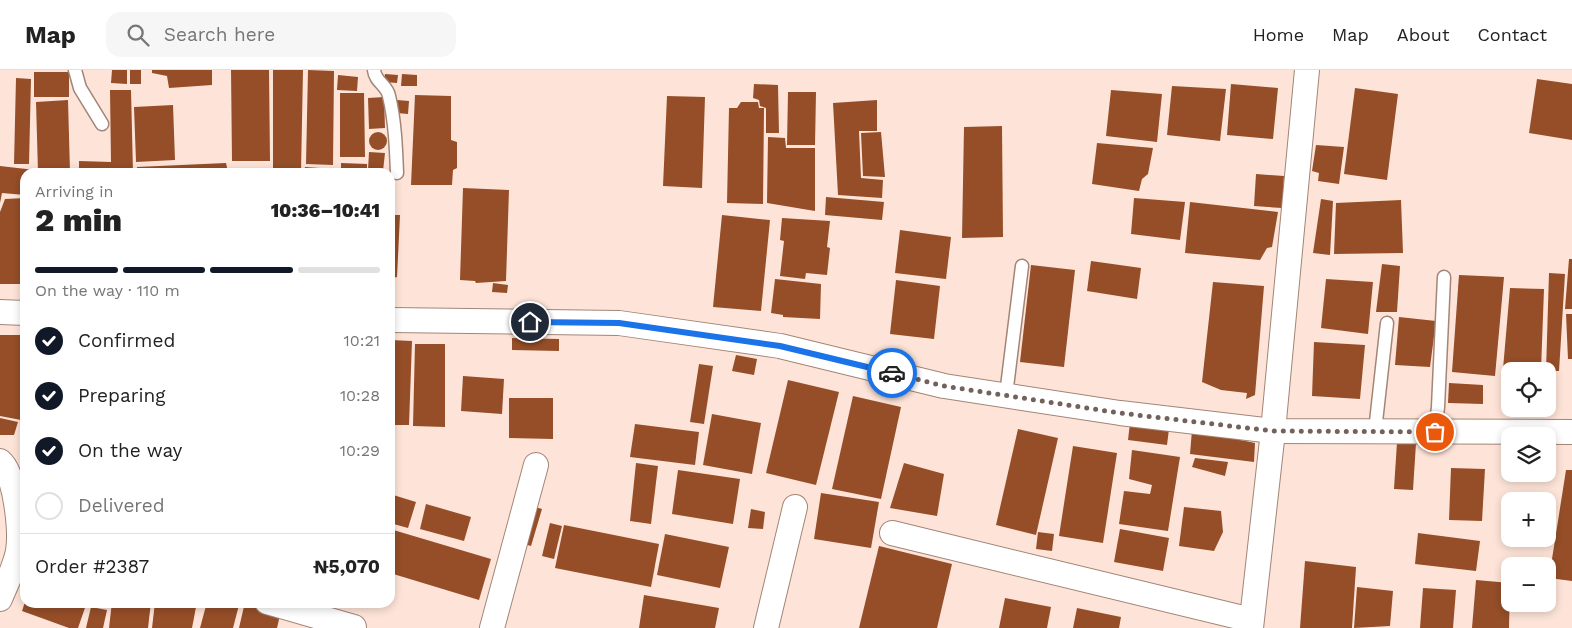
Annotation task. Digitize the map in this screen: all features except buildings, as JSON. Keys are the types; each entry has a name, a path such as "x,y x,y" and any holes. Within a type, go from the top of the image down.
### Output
{"street":[{"path":"892,533 1251,624 1273,431 1307,70"},
{"path":"0,312 20,313"},
{"path":"395,320 619,323 780,346 944,386 1120,413 1273,431 1572,432"},
{"path":"0,461 5,465 15,499 20,547"},
{"path":"492,628 536,465"},
{"path":"766,628 795,507"},
{"path":"0,599 20,556"},
{"path":"288,608 354,627"}],"lane":[{"path":"75,70 80,88 102,124"},
{"path":"374,70 377,80 389,93 395,129 397,173"},
{"path":"1006,395 1022,266"},
{"path":"1435,432 1438,407 1444,277"},
{"path":"1375,431 1387,323"}],"way so far":[{"path":"892,373 944,386 1120,413 1273,431 1435,432"}],"route":[{"path":"530,322 619,323 780,346 892,373"}]}
